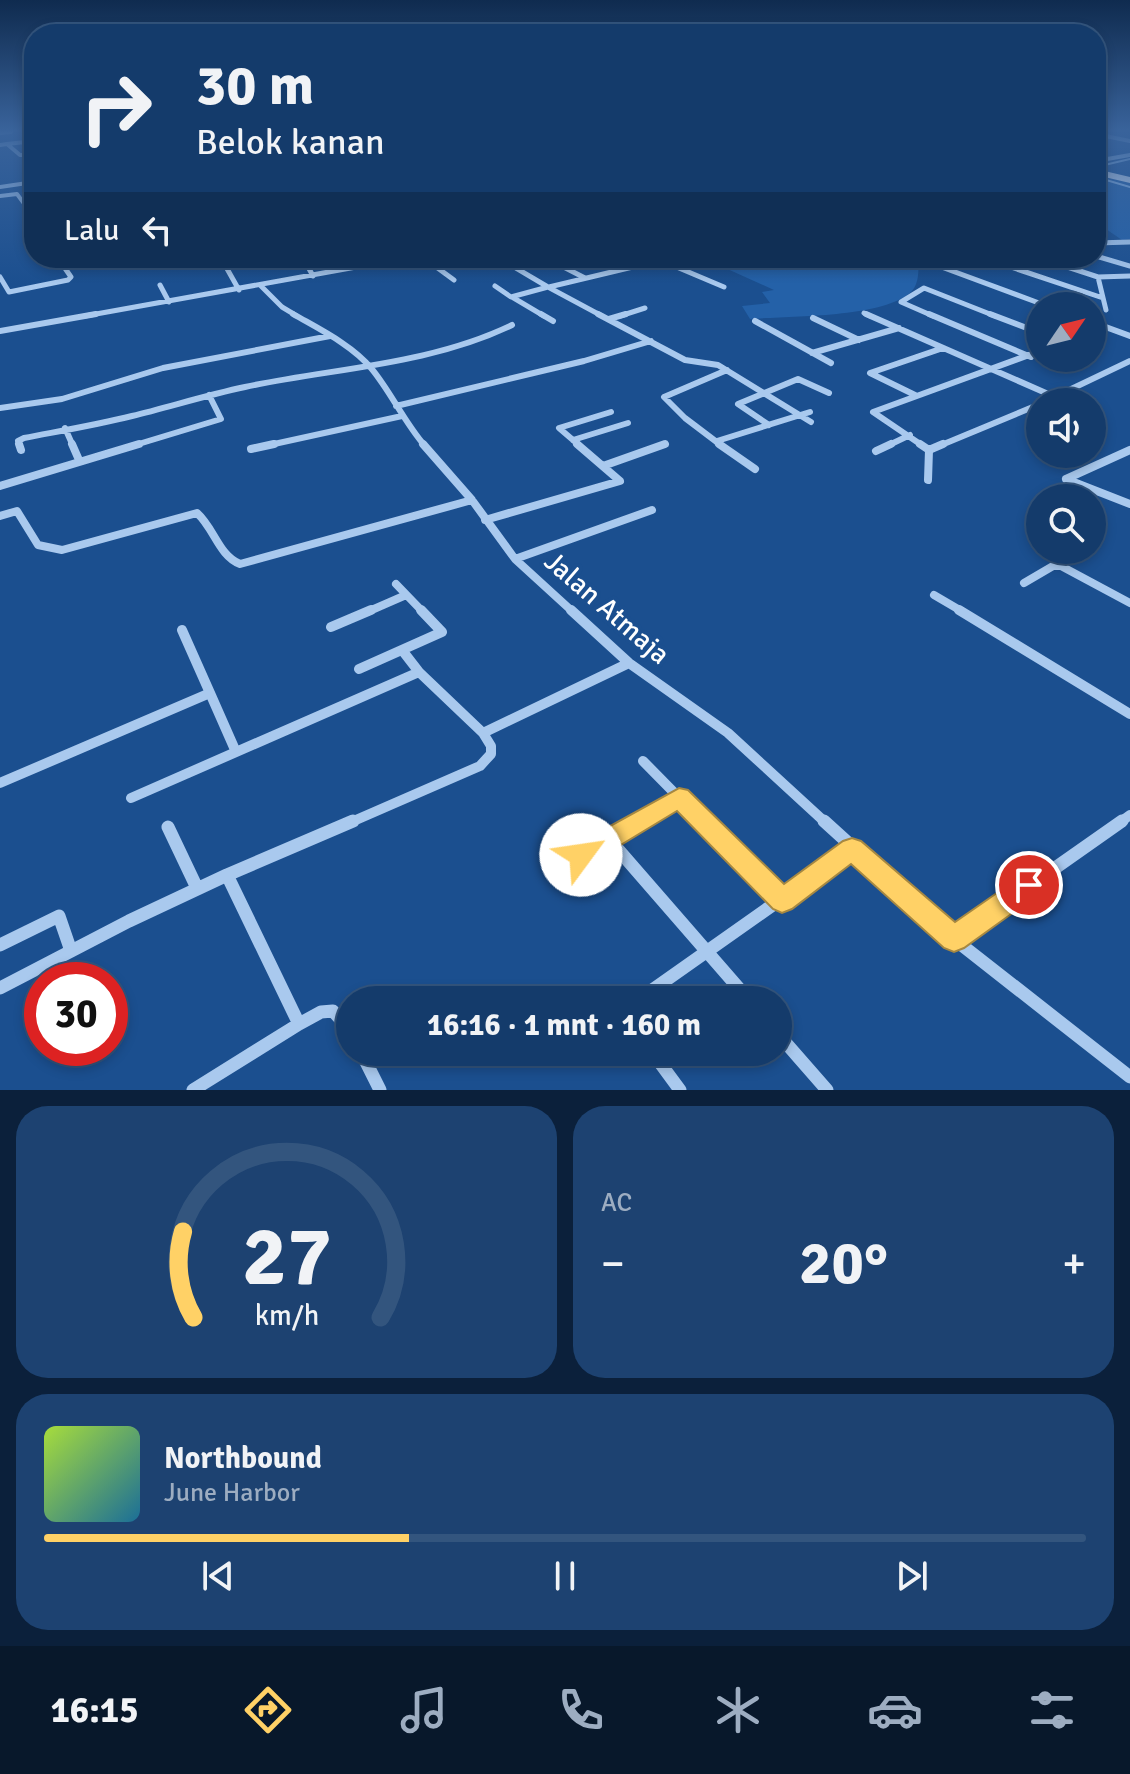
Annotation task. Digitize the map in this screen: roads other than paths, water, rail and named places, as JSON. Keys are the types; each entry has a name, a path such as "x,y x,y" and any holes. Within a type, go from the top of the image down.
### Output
{"street":[{"path":"0,191 24,186"},
{"path":"0,191 24,188"},
{"path":"16,191 24,201"},
{"path":"1106,243 1130,242"},
{"path":"1106,259 1130,266"},
{"path":"0,277 9,292 58,283 71,277 65,268"},
{"path":"227,268 239,290"},
{"path":"309,268 313,276"},
{"path":"0,331 354,268"},
{"path":"438,268 454,280"},
{"path":"516,268 690,362 713,364 727,370 811,422"},
{"path":"565,268 585,279"},
{"path":"511,297 625,268"},
{"path":"679,268 724,287"},
{"path":"944,268 1026,298"},
{"path":"1014,268 1085,292"},
{"path":"1071,268 1098,277 1130,276"},
{"path":"1098,277 1102,292"},
{"path":"160,285 169,302"},
{"name":"Jalan Atmaja","path":"261,286 282,307 331,336 370,366 402,416 472,500 515,559 629,663 728,733 954,939 1130,1077"},
{"path":"495,286 553,321"},
{"path":"1026,328 924,288 901,302 1026,355"},
{"path":"609,319 645,308"},
{"path":"864,313 1034,388"},
{"path":"813,318 860,341"},
{"path":"755,321 831,363"},
{"path":"21,450 18,439 128,417 209,395 460,346 512,325"},
{"path":"1106,327 1130,336"},
{"path":"812,353 899,328"},
{"path":"0,408 62,399 163,368 331,336"},
{"path":"396,406 584,361 652,341"},
{"path":"915,395 870,373 943,348"},
{"path":"929,450 873,412 1026,359"},
{"path":"1074,388 1130,361"},
{"path":"727,370 664,396 696,429 755,469"},
{"path":"769,425 738,405 762,392 800,379 829,393"},
{"path":"0,486 221,419 209,395"},
{"path":"929,450 1026,410"},
{"path":"485,520 620,481 559,427 611,412"},
{"path":"717,441 810,412"},
{"path":"251,449 402,416"},
{"path":"573,440 628,423"},
{"path":"65,428 79,460"},
{"path":"876,451 910,435"},
{"path":"603,466 665,444"},
{"path":"928,480 929,450"},
{"path":"1130,450 1066,479 1130,504"},
{"path":"0,516 17,511 37,547 46,551 62,550 197,513 206,521 229,560 240,564 472,500"},
{"path":"515,559 652,510"},
{"path":"1024,583 1053,566 1061,566 1130,603"},
{"path":"359,669 442,632 396,584"},
{"path":"331,627 406,595"},
{"path":"934,595 1069,674 1130,714"},
{"path":"182,630 236,752"},
{"path":"0,988 197,888 480,766 491,754 491,746 483,733 419,672 402,650"},
{"path":"483,733 629,663"},
{"path":"131,798 419,672"},
{"path":"0,783 210,693"},
{"path":"643,761 782,901"},
{"path":"581,855 679,797"},
{"path":"954,939 1130,815"},
{"path":"168,827 197,888"},
{"path":"609,839 737,986"},
{"path":"659,986 852,849"},
{"path":"227,875 299,1024"},
{"path":"0,945 59,916 71,951"},
{"path":"193,1090 322,1010 336,1013"},
{"path":"792,1050 827,1090"},
{"path":"368,1066 380,1090"},
{"path":"662,1066 680,1090"}],"waterway":[{"path":"1116,183 1130,187"}]}
